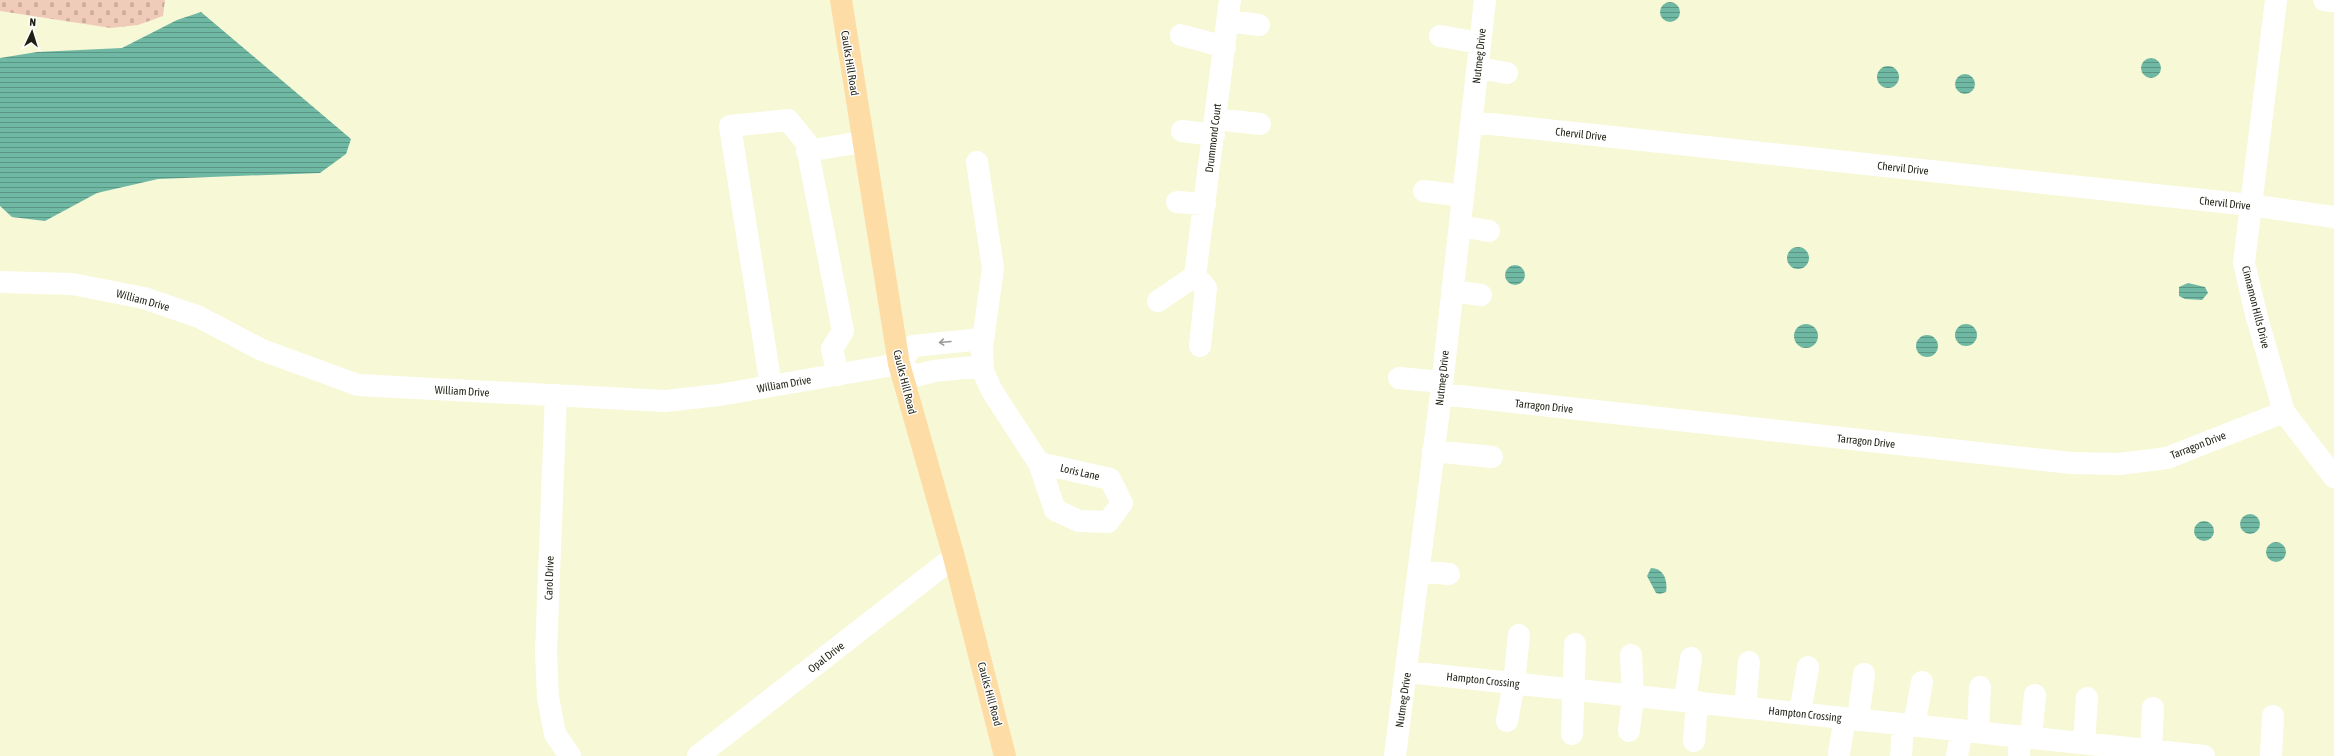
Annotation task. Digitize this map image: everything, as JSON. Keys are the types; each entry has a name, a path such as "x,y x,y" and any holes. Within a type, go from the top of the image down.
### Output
{"main road":[{"name":"Caulks Hill Road","path":"841,0 862,142 899,364 954,557 1005,756"}],"street":[{"name":"Nutmeg Drive","path":"1395,756 1407,672 1441,388 1485,0"},
{"name":"Cinnamon Hills Drive","path":"2276,0 2244,263 2257,318 2284,412 2334,477"},
{"path":"2324,0 2334,1"},
{"path":"1229,10 1259,25"},
{"name":"Drummond Court","path":"1195,276 1229,10"},
{"path":"1181,35 1225,47"},
{"path":"1440,36 1480,43"},
{"path":"1478,68 1507,73"},
{"path":"771,386 730,126 788,120 806,142 843,331 832,349 838,375"},
{"name":"Chervil Drive","path":"1472,122 2250,205 2334,217"},
{"path":"1182,131 1260,124"},
{"path":"807,151 862,142"},
{"path":"977,162 993,268 983,339 983,366 992,391 1039,463"},
{"path":"1424,191 1463,196"},
{"path":"1177,202 1205,204"},
{"path":"1460,226 1489,231"},
{"path":"1158,301 1195,276 1206,288 1200,346"},
{"name":"William Drive","path":"0,282 72,284 144,298 199,317 262,350 358,385 665,401 720,395 899,364"},
{"path":"1452,291 1481,295"},
{"path":"983,339 913,346 899,364 915,376 934,371 983,366"},
{"name":"Tarragon Drive","path":"1399,378 1441,388 2071,463 2119,464 2167,458 2284,412"},
{"name":"Carol Drive","path":"556,395 546,652 548,697 555,734 570,756"},
{"path":"1433,450 1492,457"},
{"name":"Opal Drive","path":"698,756 954,557"},
{"path":"1419,571 1450,574"},
{"path":"1507,721 1514,683 1519,635"},
{"path":"1572,734 1576,644"},
{"path":"1629,731 1633,696 1631,655"},
{"path":"1691,658 1691,702 1694,741"},
{"path":"1745,708 1749,662"},
{"path":"1800,713 1808,668"},
{"name":"Hampton Crossing","path":"1407,672 1970,731 2023,743 2080,747 2115,752 2204,756"},
{"path":"1839,753 1864,674"},
{"path":"1900,756 1922,682"},
{"path":"1957,756 1970,731 1980,687"},
{"path":"2023,743 2035,694"},
{"path":"2080,747 2087,698"},
{"path":"2153,708 2159,753"},
{"path":"2271,756 2272,716"}],"green space":[{"path":"0,0 165,0 163,16 138,25 111,28 0,11"}],"water":[{"path":"1666,2 1674,2 1680,8 1680,16 1674,22 1666,22 1660,16 1660,8"},
{"path":"201,12 351,139 346,154 320,173 158,179 97,193 45,221 12,217 0,206 0,58 37,52 122,48 177,20"},
{"path":"2151,58 2158,61 2161,68 2158,75 2151,78 2144,75 2141,68 2144,61"},
{"path":"1888,66 1892,67 1898,73 1898,81 1892,87 1888,88 1884,87 1878,81 1877,77 1878,73 1884,67"},
{"path":"1961,74 1969,74 1975,80 1975,88 1969,94 1961,94 1955,88 1955,80"},
{"path":"1798,247 1802,248 1808,254 1808,262 1802,268 1798,269 1794,268 1788,262 1787,258 1788,254 1794,248"},
{"path":"1515,265 1522,268 1525,275 1522,282 1515,285 1508,282 1505,275 1508,268"},
{"path":"2188,283 2205,287 2208,293 2202,300 2185,299 2179,296 2179,287"},
{"path":"1806,324 1815,327 1818,336 1815,345 1806,348 1797,345 1794,336 1797,327"},
{"path":"1966,324 1970,325 1976,331 1976,339 1970,345 1966,346 1962,345 1956,339 1955,335 1956,331 1962,325"},
{"path":"1927,335 1931,336 1937,342 1937,350 1931,356 1927,357 1923,356 1917,350 1916,346 1917,342 1923,336"},
{"path":"2250,514 2257,517 2260,524 2257,531 2250,534 2243,531 2240,524 2243,517"},
{"path":"2204,521 2211,524 2214,531 2211,538 2204,541 2197,538 2194,531 2197,524"},
{"path":"2276,542 2283,545 2286,552 2283,559 2276,562 2269,559 2266,552 2269,545"},
{"path":"1651,568 1659,570 1664,576 1666,580 1666,592 1660,594 1656,593 1647,576"}]}
